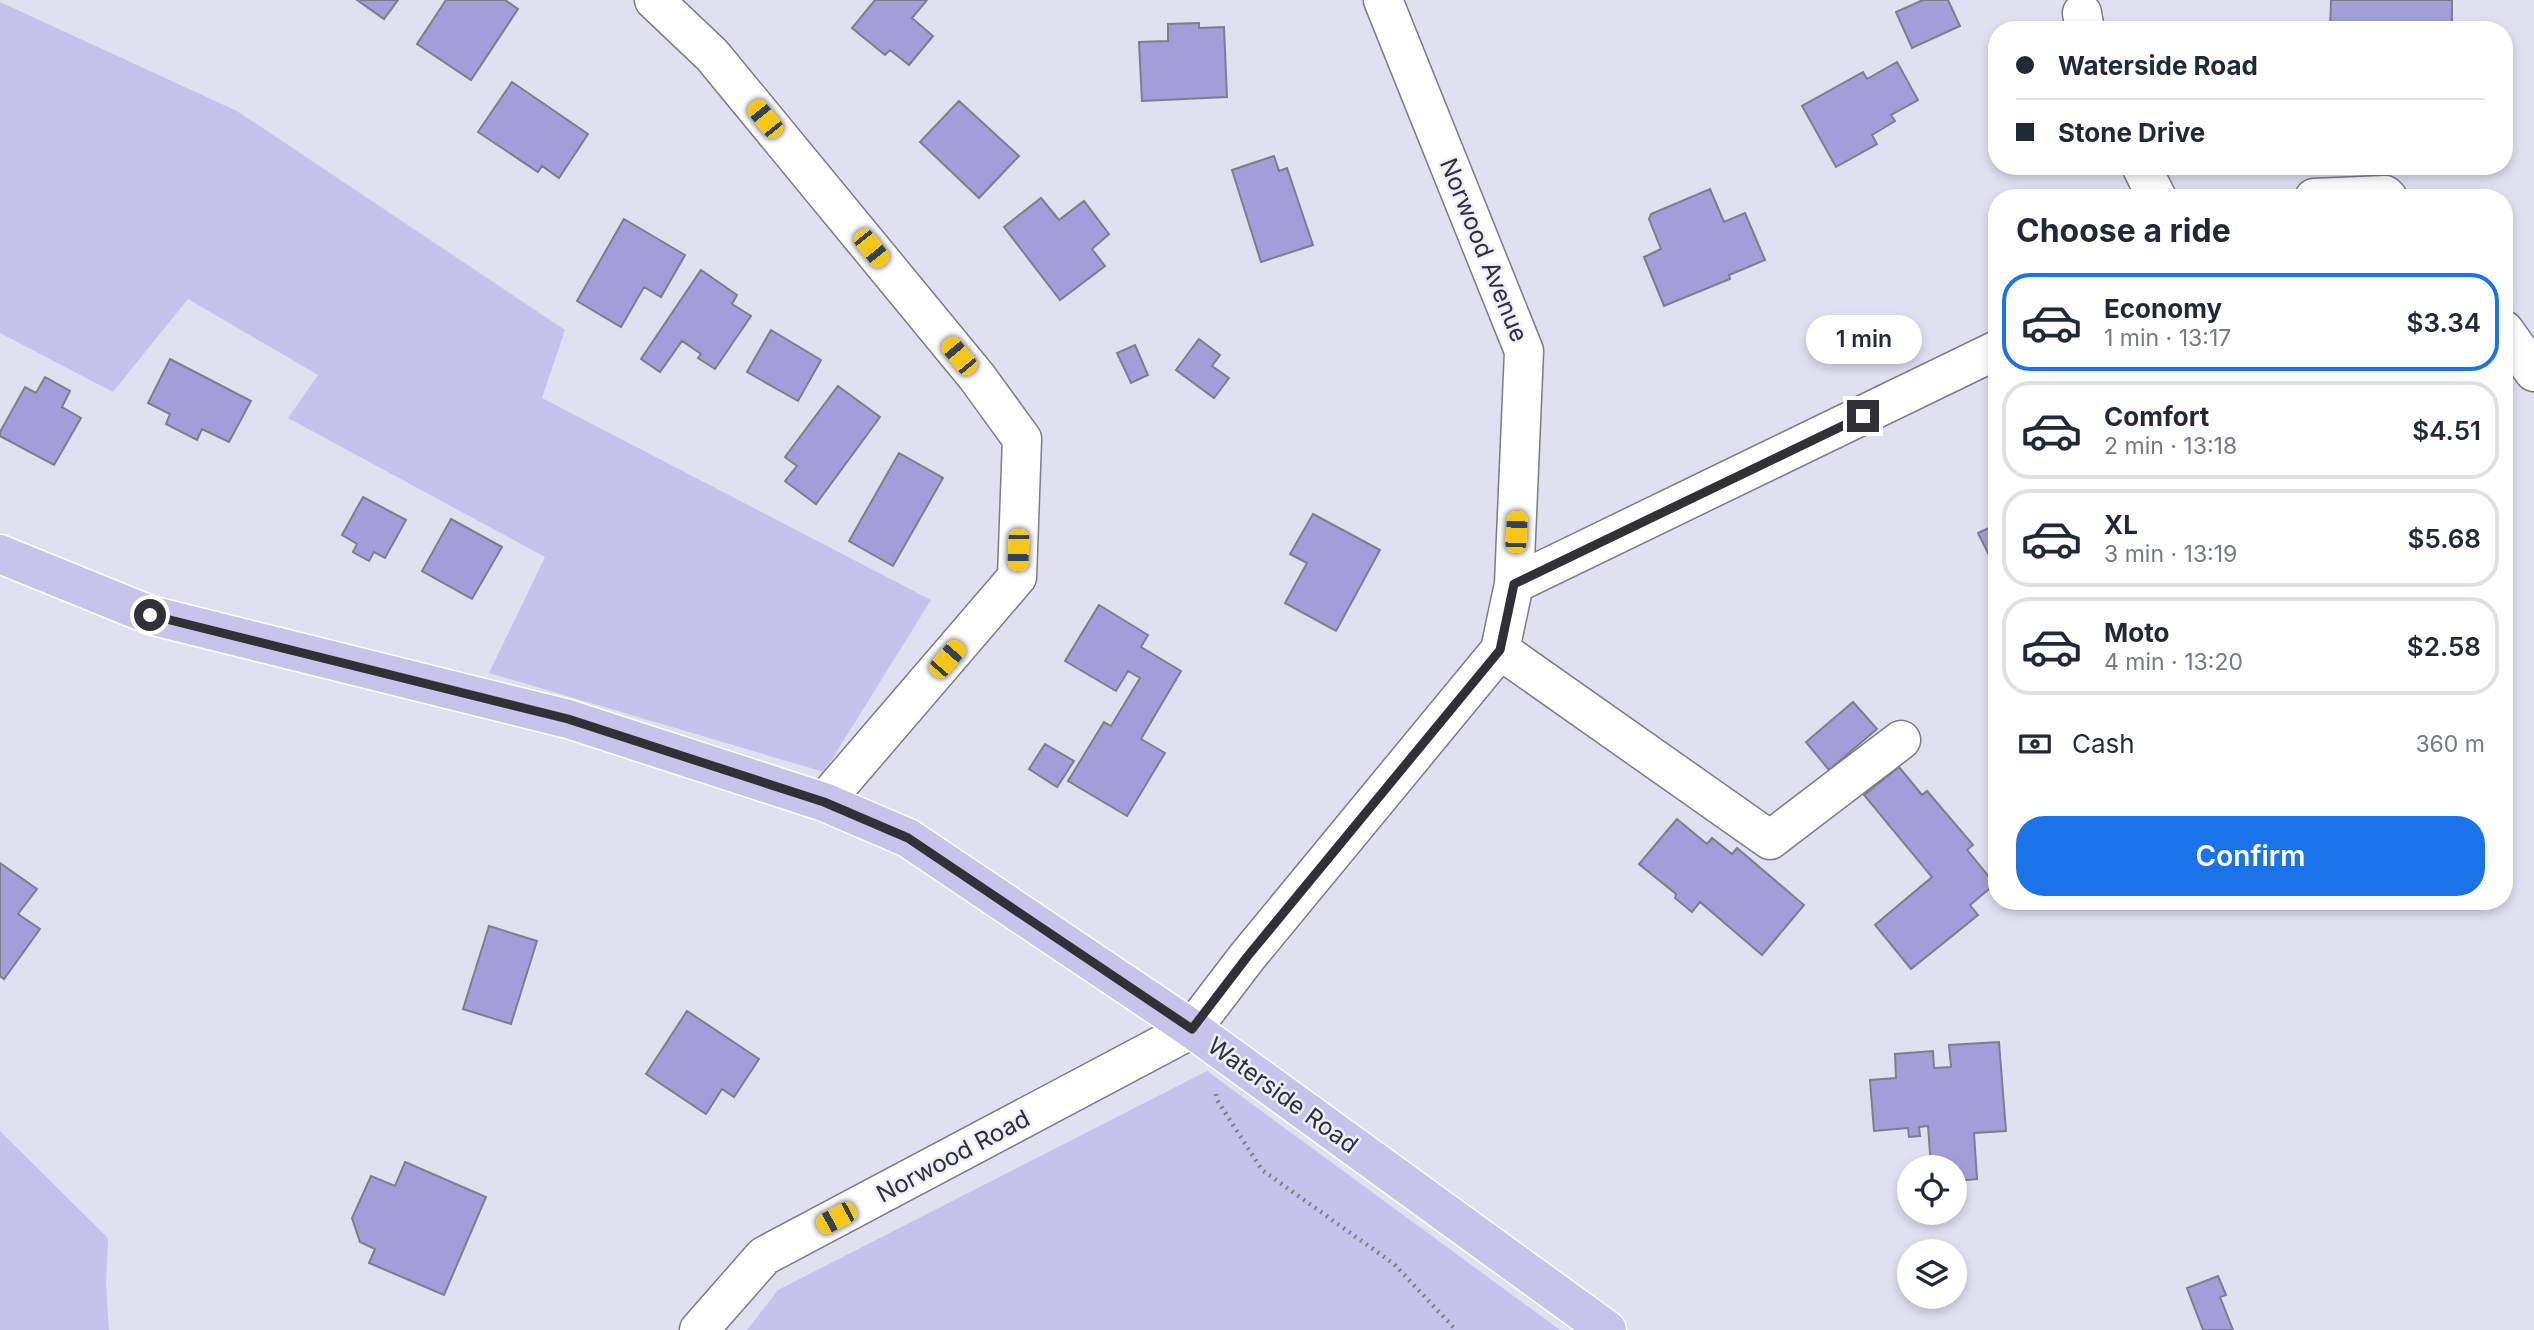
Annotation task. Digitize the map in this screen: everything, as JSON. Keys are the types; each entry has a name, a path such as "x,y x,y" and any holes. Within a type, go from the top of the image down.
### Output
{"main road":[{"name":"Waterside Road","path":"0,554 150,615 568,719 824,802 908,838 1192,1029 1606,1330"}],"street":[{"path":"654,0 712,55 977,377 1022,439 1017,577 824,802"},
{"name":"Norwood Avenue","path":"1192,1029 1247,957 1500,650 1514,584 1524,351 1383,0"},
{"path":"2513,343 2534,372"},
{"path":"1514,584 1988,354"},
{"path":"1500,650 1770,840 1901,740"},
{"name":"Norwood Road","path":"699,1330 764,1256 1192,1029"}],"path":[{"path":"1215,1088 1217,1100 1262,1170 1394,1264 1456,1330"}],"shaded area":[{"path":"0,2 237,111 565,330 542,398 931,600 824,772 489,673 545,557 288,418 318,375 188,299 113,392 0,333"},
{"path":"1207,1071 1560,1330 747,1330 778,1290"},
{"path":"0,1131 108,1238 106,1284 109,1330 0,1330"}],"building":[{"path":"357,0 398,0 384,19"},
{"path":"446,0 505,0 518,9 471,80 417,44"},
{"path":"875,0 927,0 912,18 933,36 909,65 890,50 885,55 852,28"},
{"path":"1923,0 1948,0 1960,26 1912,48 1896,12"},
{"path":"2331,0 2452,0 2452,21 2330,21"},
{"path":"1199,23 1199,28 1224,27 1227,97 1142,101 1139,42 1168,41 1168,24"},
{"path":"1897,62 1918,100 1891,115 1895,121 1872,135 1877,144 1836,167 1802,106 1863,72 1867,79"},
{"path":"512,82 588,134 559,178 542,166 538,172 478,132"},
{"path":"959,101 1019,156 979,198 920,142"},
{"path":"1274,156 1279,171 1287,168 1313,245 1261,262 1232,170"},
{"path":"1710,189 1724,222 1745,213 1765,260 1729,275 1730,279 1664,306 1644,257 1661,249 1649,219 1651,214"},
{"path":"1041,198 1059,220 1084,201 1109,234 1092,249 1105,266 1060,300 1004,227"},
{"path":"624,219 685,255 661,297 644,287 621,327 577,301"},
{"path":"701,270 737,295 732,304 751,316 715,369 698,358 701,354 682,341 660,372 641,359"},
{"path":"771,330 821,360 798,401 747,372"},
{"path":"1199,339 1220,355 1212,366 1229,378 1214,398 1176,370"},
{"path":"1135,345 1148,375 1131,383 1117,353"},
{"path":"170,359 251,401 229,442 202,429 197,440 166,424 170,414 148,403"},
{"path":"45,377 70,391 62,407 81,418 54,465 0,436 25,387 36,393"},
{"path":"838,386 880,417 816,504 785,481 797,466 785,457"},
{"path":"899,453 943,478 893,566 849,541"},
{"path":"363,497 406,520 385,558 374,552 369,561 353,552 357,544 342,535"},
{"path":"1313,514 1380,550 1336,631 1285,603 1307,563 1290,554"},
{"path":"451,519 502,547 472,599 422,571"},
{"path":"1988,528 1988,553 1978,533"},
{"path":"1099,605 1148,635 1141,647 1181,671 1141,739 1165,753 1127,816 1068,781 1104,722 1111,726 1140,678 1128,671 1116,691 1065,661"},
{"path":"1853,702 1877,729 1829,770 1806,742"},
{"path":"1045,744 1074,761 1057,787 1029,769"},
{"path":"1899,767 1922,795 1927,791 1973,845 1967,850 1988,876 1988,890 1970,905 1978,915 1911,969 1875,925 1932,877 1864,795"},
{"path":"1677,819 1707,844 1712,838 1732,854 1737,848 1804,905 1762,955 1700,902 1692,912 1675,898 1676,894 1639,864"},
{"path":"0,863 37,889 18,914 40,929 4,979 0,976"},
{"path":"489,926 537,941 511,1024 463,1009"},
{"path":"687,1011 759,1059 734,1097 722,1089 706,1114 646,1074"},
{"path":"1999,1042 2006,1131 1974,1133 1977,1179 1967,1180 1967,1155 1930,1155 1928,1126 1919,1127 1920,1136 1909,1137 1908,1128 1874,1131 1870,1080 1896,1078 1895,1054 1933,1051 1934,1068 1951,1067 1949,1045"},
{"path":"405,1162 486,1197 444,1295 369,1263 375,1249 360,1242 352,1218 371,1176 395,1186"},
{"path":"2218,1276 2226,1295 2220,1297 2233,1330 2203,1330 2187,1288"}],"route":[{"path":"150,615 568,719 824,802 908,838 1192,1029 1247,957 1500,650 1514,584 1863,416"}]}
